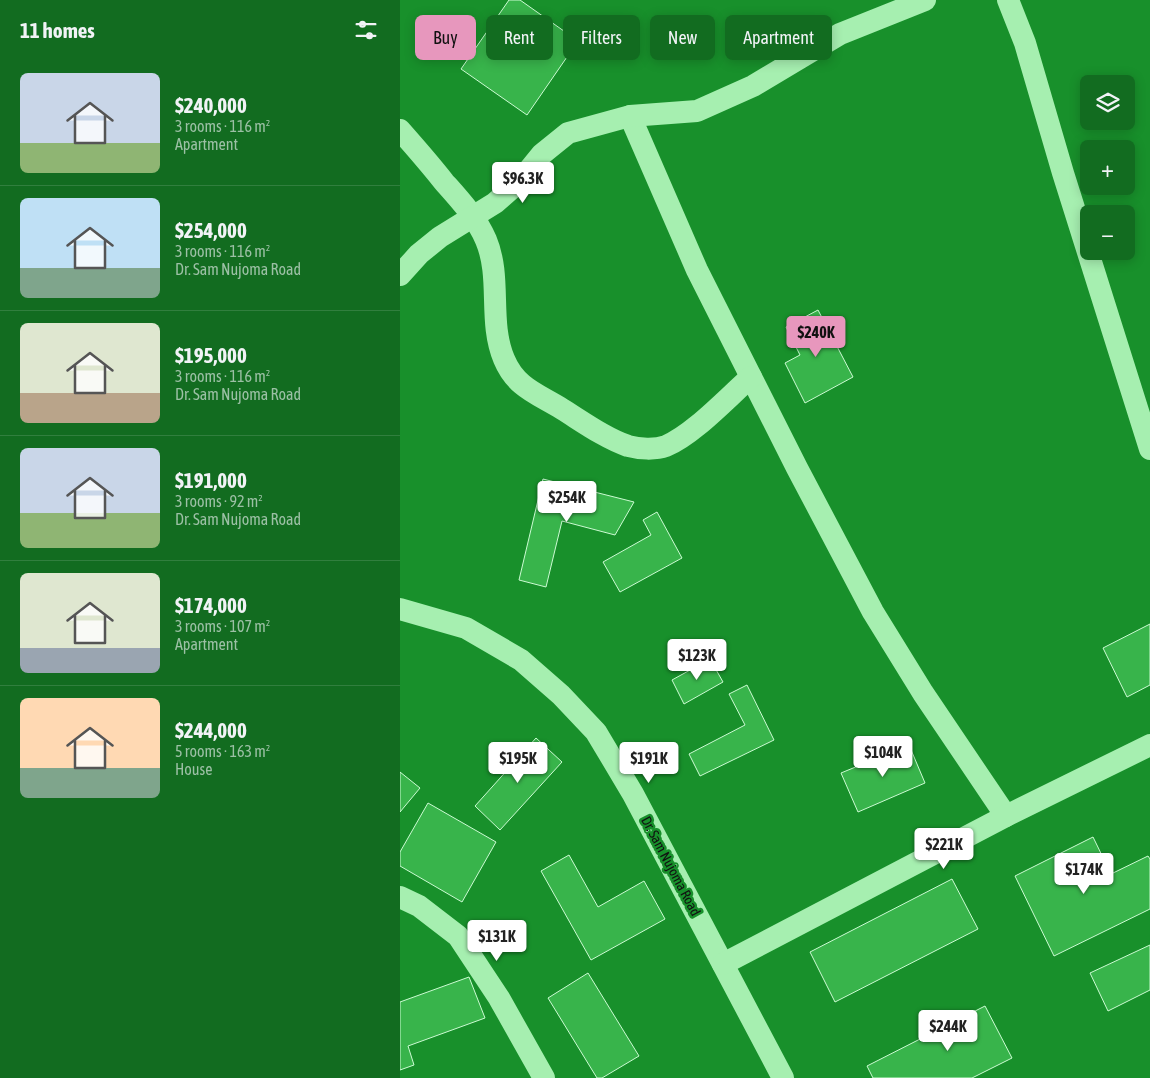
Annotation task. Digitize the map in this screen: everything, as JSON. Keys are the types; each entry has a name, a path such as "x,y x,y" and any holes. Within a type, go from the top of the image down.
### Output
{"street":[{"path":"400,275 419,254 440,237 495,203 520,181 542,154 568,132 630,116 697,111 753,86 840,34 925,0"},
{"path":"1008,0 1025,44 1063,173 1150,449"},
{"path":"630,116 697,270 750,377 873,612 923,693 1006,816"},
{"path":"400,130 474,216 486,241 492,263 495,318 503,357 510,374 528,390 600,433 628,446 645,449 665,446 688,433 750,377"},
{"name":"Dr. Sam Nujoma Road","path":"400,609 466,628 522,660 561,695 596,732 632,794 783,1078"},
{"path":"723,964 1006,816 1150,745"},
{"path":"400,897 419,906 458,936 499,998 544,1078"}],"building":[{"path":"509,0 520,0 541,15 499,15"},
{"path":"553,23 563,30 563,60 565,60 527,115 461,69 467,60 476,60 476,47 486,33 486,60 553,60"},
{"path":"818,310 853,377 805,403 785,363 800,355 786,327"},
{"path":"543,479 634,502 615,535 562,521 546,587 519,580"},
{"path":"657,512 682,558 620,592 603,562 651,535 643,520"},
{"path":"1150,624 1150,685 1127,697 1103,648"},
{"path":"710,659 723,682 684,704 672,680"},
{"path":"747,685 774,740 700,776 689,754 745,725 729,694"},
{"path":"536,738 562,762 500,830 475,806"},
{"path":"909,745 925,783 858,812 841,773"},
{"path":"400,772 420,788 400,812"},
{"path":"428,803 496,842 462,902 400,866 400,852"},
{"path":"1093,837 1111,874 1148,856 1150,859 1150,909 1054,956 1015,876"},
{"path":"569,855 598,907 644,881 665,919 591,960 541,871"},
{"path":"952,879 978,929 835,1002 810,952"},
{"path":"1150,945 1150,990 1108,1011 1090,973"},
{"path":"588,973 639,1056 602,1078 597,1078 548,998"},
{"path":"469,977 485,1018 408,1046 414,1065 400,1070 400,1002"},
{"path":"985,1006 1012,1058 972,1078 873,1078 867,1066"}]}
